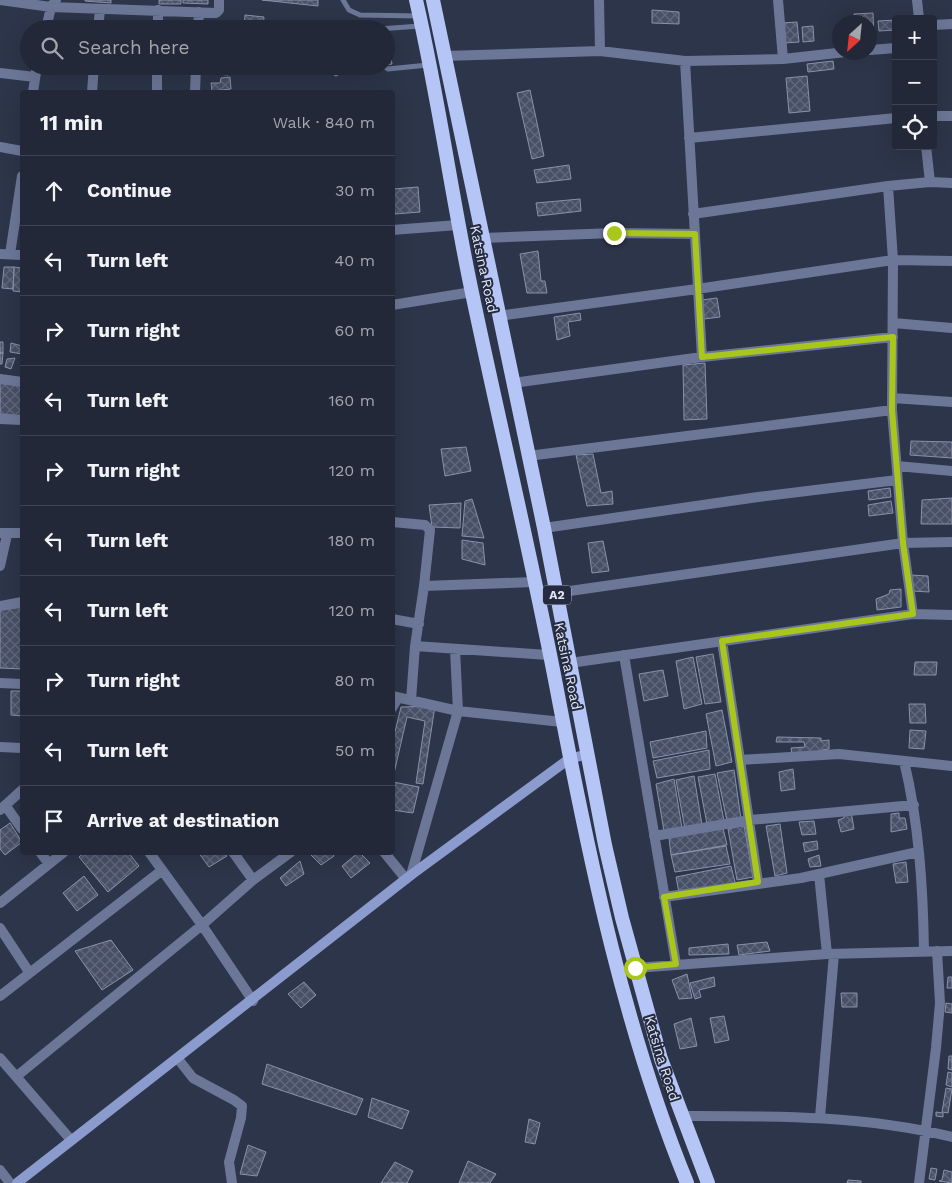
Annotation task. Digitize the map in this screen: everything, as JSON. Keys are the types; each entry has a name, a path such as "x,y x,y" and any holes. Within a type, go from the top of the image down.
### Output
{"highway":[{"name":"Katsina Road","path":"416,0 458,225 534,582 569,759 605,921 647,1072 687,1183"},
{"name":"A2","path":"433,0 544,528 605,845 635,968 661,1059 681,1116 708,1183"}],"main road":[{"path":"17,1183 253,1001 408,877 569,759 588,754"}],"street":[{"path":"0,0 100,10 199,12 218,11 219,0"},
{"path":"599,0 600,51"},
{"path":"778,0 783,59"},
{"path":"917,0 919,15"},
{"path":"49,20 54,4"},
{"path":"99,20 100,10"},
{"path":"158,10 158,20"},
{"path":"199,12 199,20"},
{"path":"937,25 952,24"},
{"path":"877,49 892,48"},
{"path":"444,56 600,51 685,61 783,59 832,54"},
{"path":"685,61 702,357"},
{"path":"0,73 20,72"},
{"path":"33,90 35,75"},
{"path":"92,90 93,75"},
{"path":"157,75 157,90"},
{"path":"196,75 196,90"},
{"path":"937,116 952,116"},
{"path":"689,138 892,118"},
{"path":"0,147 20,151"},
{"path":"926,150 930,182"},
{"path":"693,214 888,186 930,182 952,183"},
{"path":"20,185 5,254 20,255"},
{"path":"888,186 893,260 892,410 903,543 913,614"},
{"path":"395,230 458,225"},
{"path":"482,238 614,233 695,234"},
{"path":"498,316 893,260 952,261"},
{"path":"395,305 472,292"},
{"path":"893,323 952,328"},
{"path":"513,383 702,357 893,337"},
{"path":"0,380 20,382"},
{"path":"892,398 952,402"},
{"path":"528,456 892,410"},
{"path":"0,419 20,420"},
{"path":"898,466 952,471"},
{"path":"544,528 758,496 897,480"},
{"path":"395,522 426,525 430,530 415,646 411,700"},
{"path":"0,566 3,534 20,533"},
{"path":"556,593 903,543 952,542"},
{"path":"424,586 534,582"},
{"path":"0,606 20,602"},
{"path":"570,662 913,614 952,615"},
{"path":"395,620 419,624"},
{"path":"722,641 758,882"},
{"path":"415,646 548,655"},
{"path":"387,855 408,877 458,711 455,649"},
{"path":"624,655 676,964"},
{"path":"0,683 20,684"},
{"path":"395,701 411,700 458,711 562,722"},
{"path":"0,747 20,748"},
{"path":"740,760 839,754 952,766"},
{"path":"904,761 914,804 923,883 924,951"},
{"path":"20,792 2,807 20,827"},
{"path":"654,836 750,820 914,804"},
{"path":"664,897 819,874 918,852"},
{"path":"42,855 49,864"},
{"path":"0,903 60,855"},
{"path":"151,855 202,925 253,1001"},
{"path":"235,855 253,880"},
{"path":"17,1076 202,925 253,880 288,855"},
{"path":"0,996 161,871"},
{"path":"819,874 830,954 820,1117"},
{"path":"0,928 29,972"},
{"path":"919,1183 940,1003 937,951"},
{"path":"635,968 830,954 952,951"},
{"path":"0,1059 17,1076 71,1140"},
{"path":"178,1059 193,1078 242,1106 241,1118 229,1162 232,1183"},
{"path":"681,1116 820,1117 926,1130 952,1137"},
{"path":"0,1170 10,1183"}],"lane":[{"path":"343,0 349,10 360,15 420,21"},
{"path":"395,26 420,21"},
{"path":"395,68 429,65"}],"building":[{"path":"111,0 111,3 85,1"},
{"path":"159,0 181,0 181,4 159,4"},
{"path":"183,0 208,0 208,4 183,3"},
{"path":"262,0 318,0 318,6"},
{"path":"652,10 679,12 679,24 652,23"},
{"path":"873,13 873,15 854,15"},
{"path":"245,15 264,17 264,20 245,20"},
{"path":"892,20 892,30 879,31 878,21"},
{"path":"797,22 799,42 784,43 782,23"},
{"path":"813,26 814,41 803,42 802,27"},
{"path":"833,61 834,69 808,72 807,64"},
{"path":"807,76 810,111 789,113 786,78"},
{"path":"230,77 231,89 212,90 211,83 220,83 221,78"},
{"path":"530,90 544,156 532,159 517,93"},
{"path":"569,165 571,179 537,183 534,170"},
{"path":"418,187 420,212 395,214 395,189"},
{"path":"580,199 581,211 538,216 536,203"},
{"path":"538,251 541,281 545,281 547,293 527,293 520,254"},
{"path":"4,267 14,267 13,289 2,288"},
{"path":"14,267 20,268 20,292 13,291"},
{"path":"717,298 720,317 704,319 702,300"},
{"path":"580,313 581,320 568,322 570,336 557,340 554,317"},
{"path":"0,342 3,342 3,353 0,353"},
{"path":"11,343 20,345 20,354 10,352"},
{"path":"0,353 3,353 2,364 0,364"},
{"path":"15,358 11,369 5,367 7,359"},
{"path":"705,363 707,419 684,420 683,365"},
{"path":"0,383 20,386 20,416 0,414"},
{"path":"911,441 952,442 952,458 910,455"},
{"path":"466,447 471,471 445,476 441,449"},
{"path":"593,454 601,493 612,491 613,504 587,506 576,455"},
{"path":"890,488 891,497 869,500 868,491"},
{"path":"952,498 952,524 921,524 922,500"},
{"path":"472,499 484,538 462,536 465,501"},
{"path":"891,501 893,513 869,516 868,505"},
{"path":"461,503 460,528 432,527 429,505"},
{"path":"462,540 483,543 485,565 462,559"},
{"path":"603,541 609,571 592,573 588,543"},
{"path":"910,575 928,576 929,592 913,591"},
{"path":"901,589 901,607 877,610 876,599 889,594 890,590"},
{"path":"20,607 20,669 0,668 0,610"},
{"path":"713,654 721,702 705,704 696,657"},
{"path":"693,657 702,704 684,709 676,661"},
{"path":"915,662 937,662 936,675 914,675"},
{"path":"663,670 668,696 644,701 639,674"},
{"path":"11,691 20,691 20,716 11,715"},
{"path":"909,704 925,704 926,723 910,723"},
{"path":"435,706 423,784 416,783 425,721 407,717 395,769 395,732 401,707"},
{"path":"722,710 732,762 716,766 706,714"},
{"path":"910,730 926,731 924,749 909,748"},
{"path":"706,731 707,748 653,758 650,742"},
{"path":"777,737 821,738 821,741 829,740 829,749 822,750 821,753 792,755 791,748 805,747 804,742 776,742"},
{"path":"709,750 710,769 657,778 653,761"},
{"path":"793,769 795,789 781,791 779,772"},
{"path":"734,770 741,819 727,821 717,773"},
{"path":"715,774 724,821 707,824 698,777"},
{"path":"694,776 702,825 685,829 676,780"},
{"path":"674,779 682,828 664,831 656,784"},
{"path":"395,782 419,787 413,813 395,810"},
{"path":"851,811 854,829 841,832 838,820 844,818 844,814"},
{"path":"899,813 899,818 905,818 907,829 891,832 891,814"},
{"path":"814,821 816,834 802,835 799,822"},
{"path":"10,823 20,839 20,844 5,855 0,849 0,830"},
{"path":"780,824 787,873 775,876 766,826"},
{"path":"744,825 753,877 737,880 728,829"},
{"path":"723,828 727,845 671,855 669,838"},
{"path":"817,841 818,849 805,852 803,843"},
{"path":"726,846 730,864 675,872 671,855"},
{"path":"81,855 130,855 139,866 108,892 79,857"},
{"path":"200,855 227,856 209,867"},
{"path":"311,855 333,855 334,856 321,865"},
{"path":"355,855 362,855 370,863 351,878 342,866"},
{"path":"819,855 821,866 810,867 808,859"},
{"path":"300,861 304,874 286,886 280,878"},
{"path":"906,862 908,882 896,883 893,864"},
{"path":"731,866 736,886 679,893 676,877"},
{"path":"84,876 98,895 77,911 63,893"},
{"path":"111,940 133,970 102,990 75,951"},
{"path":"767,942 770,951 739,955 737,945"},
{"path":"728,944 729,954 689,955 689,948"},
{"path":"687,974 692,998 679,999 672,980"},
{"path":"714,977 715,986 699,990 701,997 695,999 690,983"},
{"path":"948,977 952,977 952,988 947,988"},
{"path":"304,982 316,995 301,1008 288,994"},
{"path":"841,993 857,993 857,1007 842,1007"},
{"path":"946,1003 952,1004 952,1013 945,1012"},
{"path":"724,1016 729,1040 715,1043 710,1018"},
{"path":"691,1018 697,1046 680,1049 674,1024"},
{"path":"949,1056 952,1056 952,1070 948,1069"},
{"path":"267,1064 363,1099 356,1115 262,1084"},
{"path":"948,1072 952,1073 952,1087 946,1085"},
{"path":"946,1088 952,1089 948,1113 942,1112"},
{"path":"372,1098 409,1111 402,1129 368,1117"},
{"path":"936,1112 943,1113 943,1117 936,1116"},
{"path":"529,1119 540,1123 535,1144 525,1142"},
{"path":"248,1145 266,1152 257,1176 240,1174"},
{"path":"468,1161 496,1174 490,1183 459,1183"},
{"path":"395,1162 413,1171 407,1183 381,1183"},
{"path":"931,1168 937,1169 935,1180 929,1179"},
{"path":"944,1170 952,1172 952,1183 939,1181 942,1180"},
{"path":"848,1180 861,1181 861,1183 847,1183"}],"route":[{"path":"614,233 695,234 702,357 893,337 892,410 898,466 897,480 903,543 913,614 722,641 758,882 664,897 676,964 635,968"}]}
